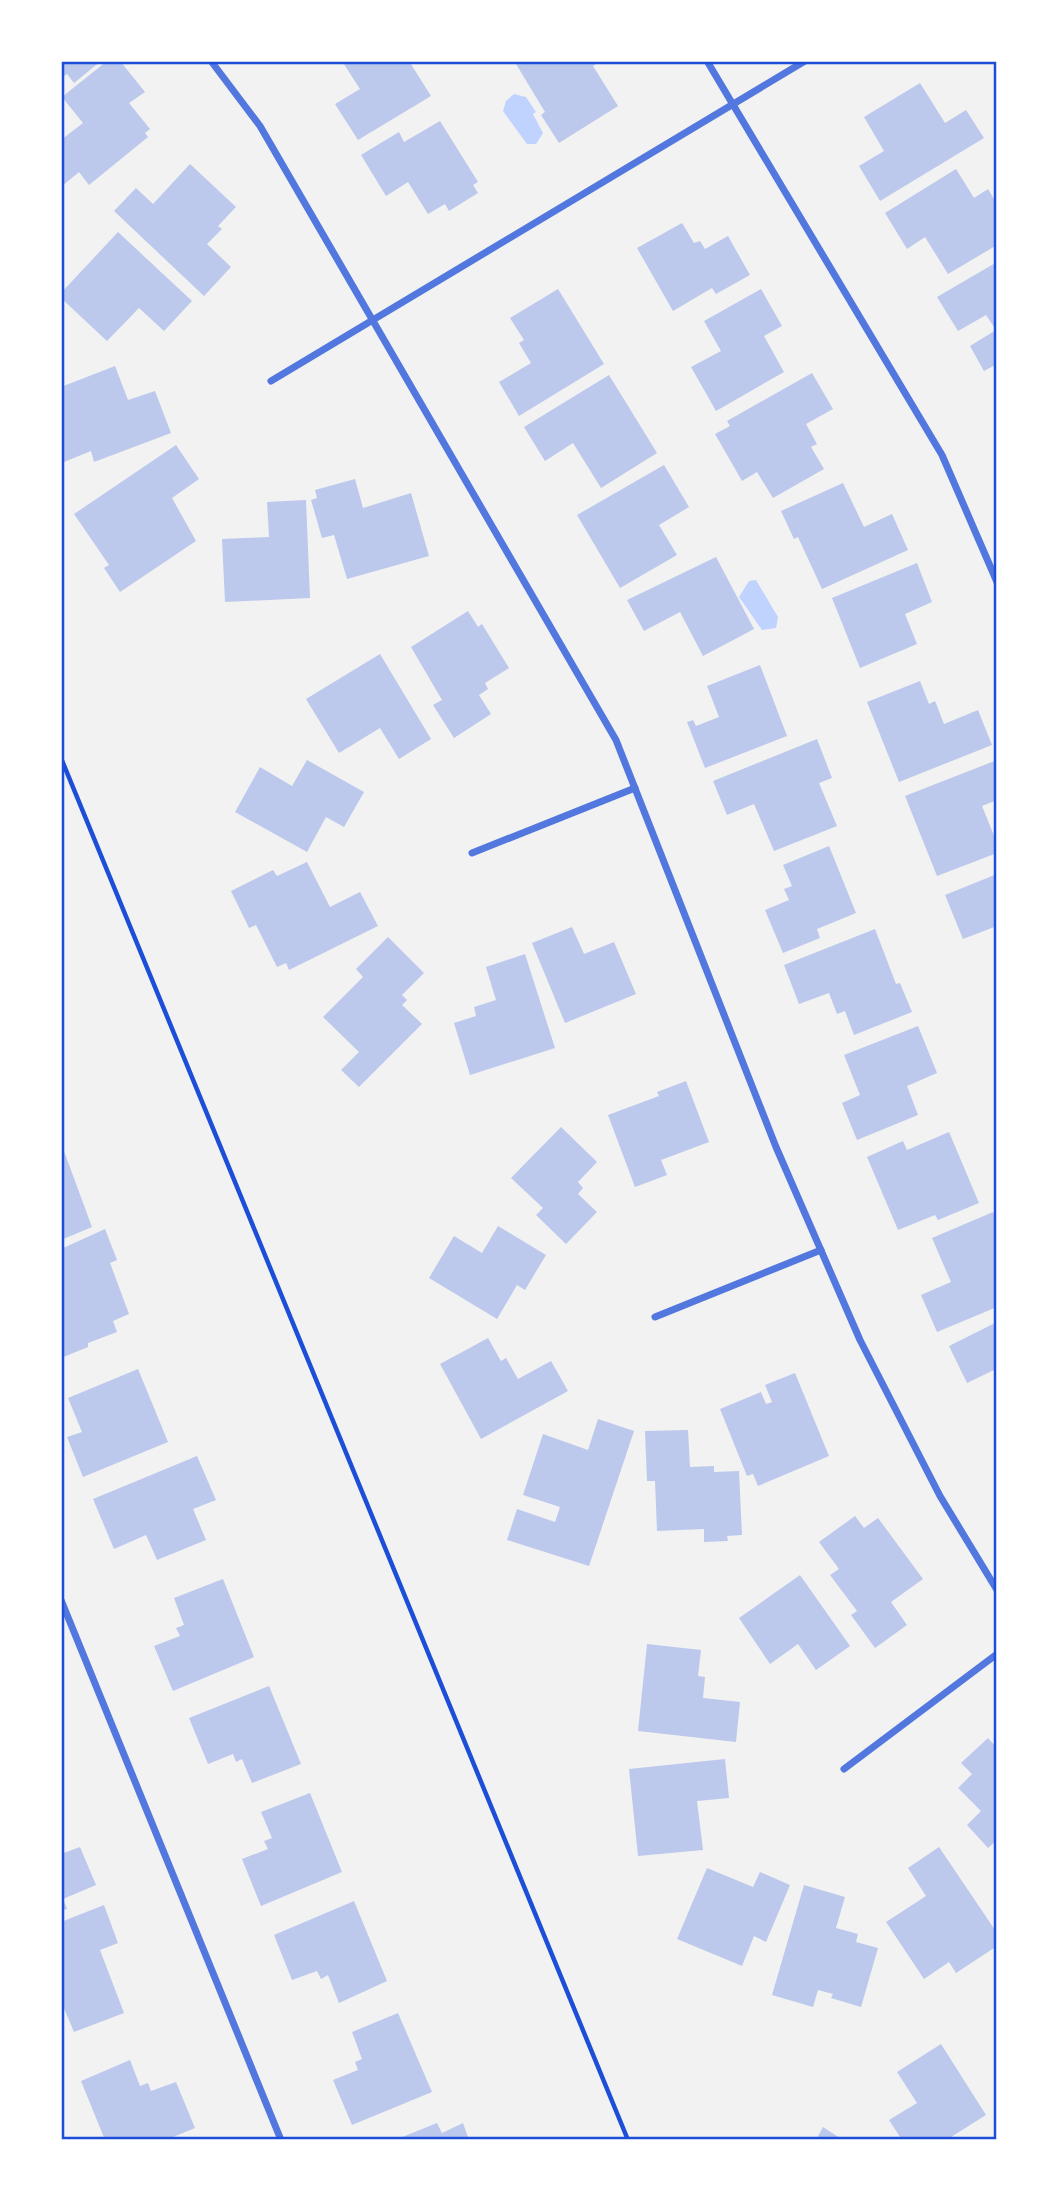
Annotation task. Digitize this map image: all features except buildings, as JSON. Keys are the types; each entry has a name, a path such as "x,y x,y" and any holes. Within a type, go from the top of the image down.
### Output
{"street":[{"path":"211,61 260,126 616,740 776,1146 860,1340 940,1496 997,1590"},
{"path":"708,61 942,455 997,582"},
{"path":"271,381 805,61"},
{"path":"472,853 635,788"},
{"path":"655,1317 821,1250"},
{"path":"61,1601 281,2140"},
{"path":"844,1769 997,1654"}],"path":[{"path":"61,758 628,2140"}],"water":[{"path":"514,94 526,97 536,112 533,114 543,133 536,144 527,144 503,111 506,101"},
{"path":"756,580 778,617 776,628 762,630 739,597 749,581"}]}
